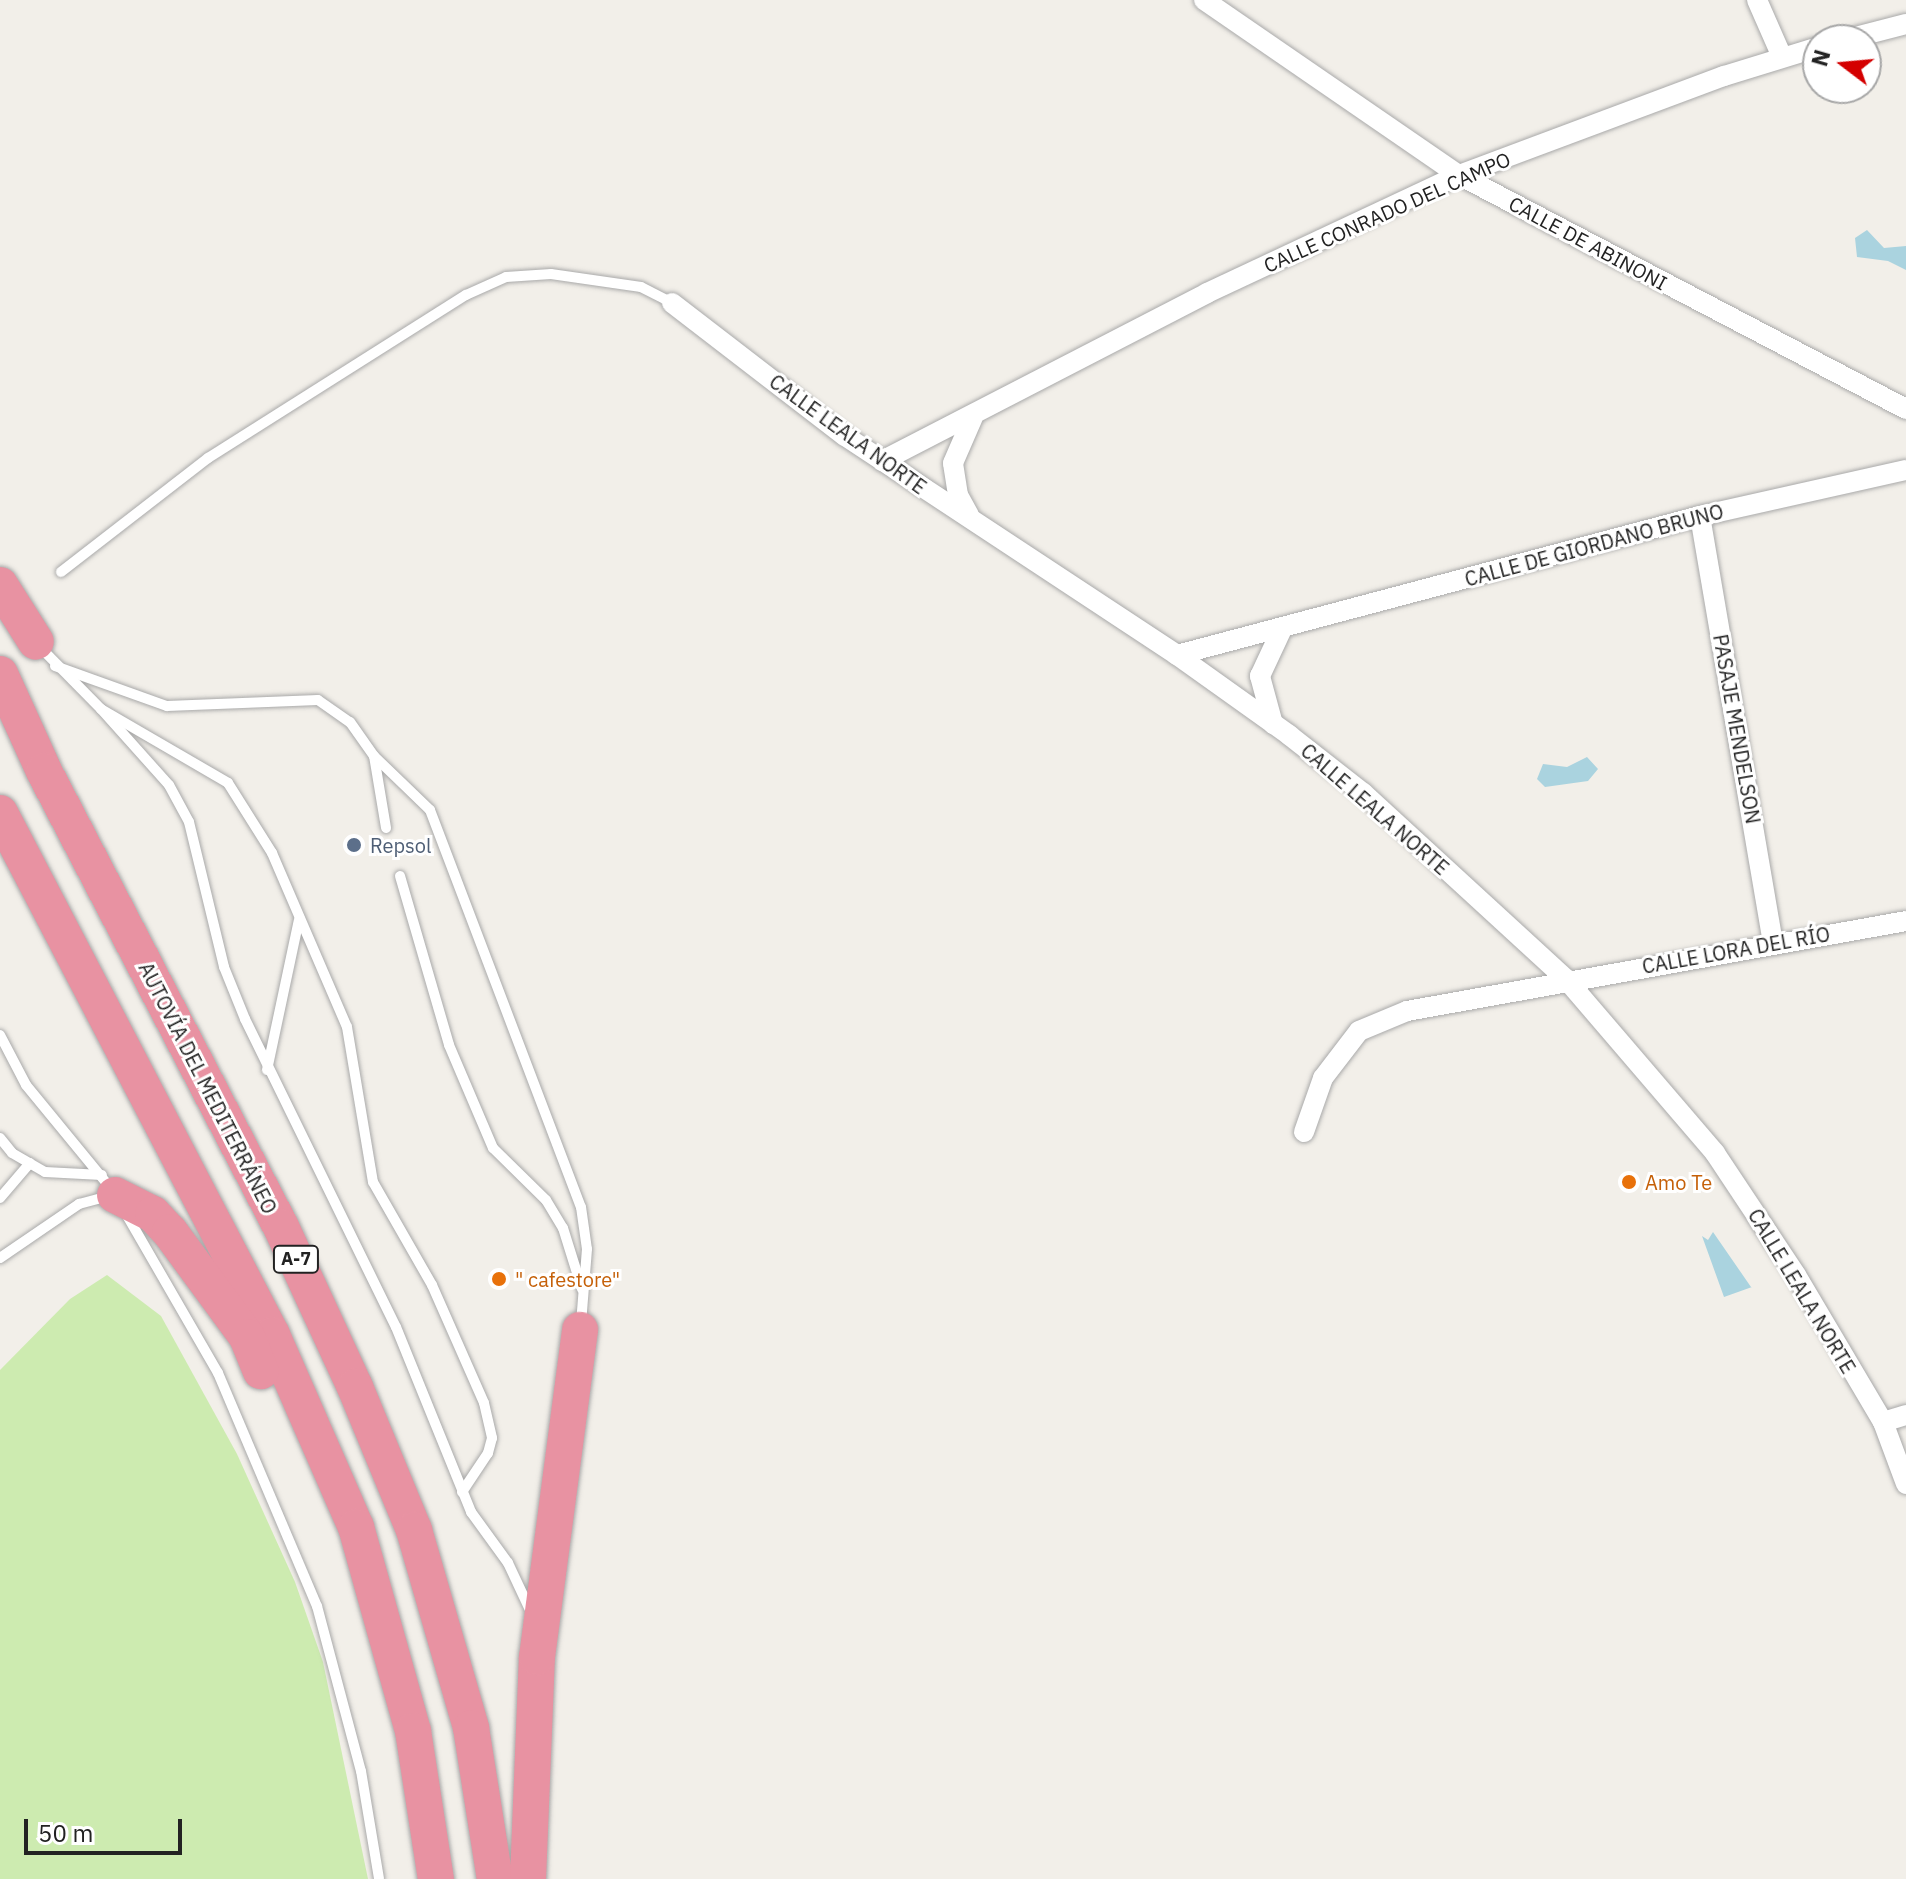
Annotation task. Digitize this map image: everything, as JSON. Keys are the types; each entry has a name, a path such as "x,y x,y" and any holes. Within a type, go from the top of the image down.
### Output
{"highway":[{"path":"0,585 45,654"},
{"name":"AUTOVÍA DEL MEDITERRÁNEO","path":"0,674 44,771 281,1227 355,1387 414,1530 467,1714 495,1879"},
{"name":"A-7","path":"0,813 272,1335 356,1527 413,1731 436,1879"},
{"path":"108,1185 153,1214 170,1232 247,1337 347,1572 388,1644"},
{"path":"528,1879 537,1657 580,1330"}],"street":[{"name":"CALLE DE ABINONI","path":"1204,0 1459,175 1906,409"},
{"path":"1757,0 1782,57"},
{"path":"1882,30 1906,24"},
{"name":"CALLE CONRADO DEL CAMPO","path":"882,461 973,417 1207,293 1459,175 1802,51"},
{"name":"CALLE LEALA NORTE","path":"672,303 882,461 1177,655 1273,724 1363,793 1566,979 1715,1153 1796,1275 1883,1422 1906,1484"},
{"path":"973,417 957,447 953,477 974,521"},
{"name":"CALLE DE GIORDANO BRUNO","path":"1177,655 1700,516 1906,470"},
{"name":"PASAJE MENDELSON","path":"1700,516 1773,943"},
{"path":"1273,724 1260,676 1283,627"},
{"name":"CALLE LORA DEL RÍO","path":"1304,1132 1323,1078 1359,1031 1407,1011 1566,979 1906,921"},
{"path":"1883,1422 1906,1415"}],"lane":[{"path":"61,572 208,458 466,295 506,277 551,274 641,287 672,303"},
{"path":"45,654 101,709 169,785 189,822 224,967 267,1070 396,1327 462,1492 478,1525 522,1587 537,1657"},
{"path":"45,654 167,706 318,700 350,722 374,756 430,810 581,1207 587,1249 580,1330"},
{"path":"101,709 228,783 272,853 347,1027 373,1182 432,1285 484,1403 492,1438 488,1453 462,1492"},
{"path":"374,756 386,828"},
{"path":"400,876 449,1045 493,1148 552,1209 576,1262 583,1295"},
{"path":"267,1070 299,919"},
{"path":"0,1035 26,1085 108,1185 218,1373 317,1606 343,1699 379,1879"},
{"path":"0,1138 12,1153 45,1172 108,1185"},
{"path":"0,1198 30,1163"},
{"path":"0,1258 108,1185"}],"green space":[{"path":"107,1275 161,1316 237,1454 295,1582 323,1662 368,1879 0,1879 0,1370 70,1299"}],"water":[{"path":"1867,230 1884,248 1906,246 1906,270 1888,261 1857,257 1855,238"},
{"path":"1587,757 1598,769 1588,781 1545,787 1537,779 1543,764 1567,767"},
{"path":"1713,1232 1752,1287 1724,1297 1702,1236 1708,1240"}],"place":[{"name":"Repsol","path":"354,845"},
{"name":"Amo Te","path":"1629,1182"},
{"name":"\" cafestore\"","path":"499,1279"}]}
